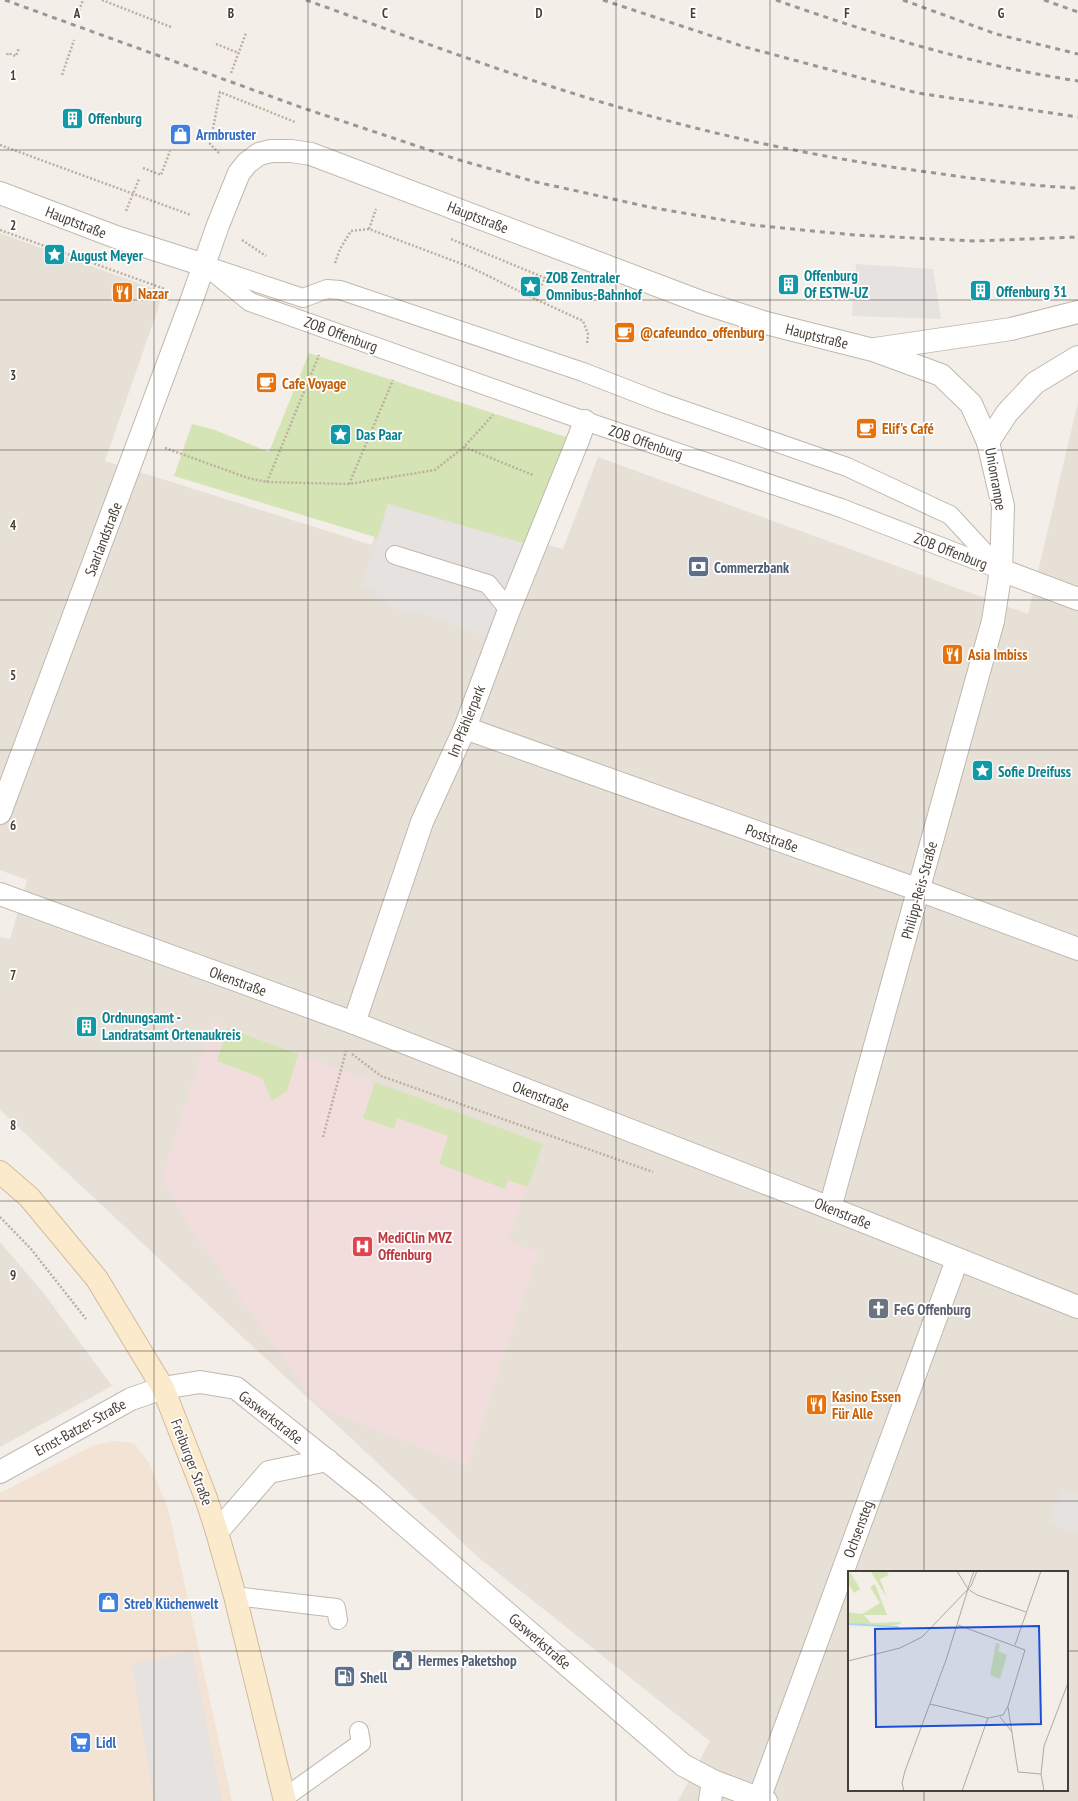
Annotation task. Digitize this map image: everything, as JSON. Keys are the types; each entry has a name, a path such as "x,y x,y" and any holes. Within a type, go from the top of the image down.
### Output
{"main road":[{"name":"Freiburger Straße","path":"0,1172 29,1197 97,1279 163,1388 206,1498 217,1532 235,1596 285,1799"}],"street":[{"name":"Hauptstraße","path":"0,193 116,237 204,265 239,173 247,163 259,154 271,151 291,151 311,154 701,302 766,323 874,350 941,375 971,404 988,442"},
{"name":"Saarlandstraße","path":"0,813 204,265"},
{"path":"874,350 1011,330 1078,312"},
{"name":"Unionrampe","path":"1001,570 1003,506 988,442 1007,413 1035,383 1078,357"},
{"name":"Im Pfählerpark","path":"354,1023 422,822 465,728 509,610 582,431"},
{"path":"1001,570 1078,599"},
{"name":"Philipp-Reis-Straße","path":"830,1208 993,621 1001,570"},
{"name":"Poststraße","path":"465,728 919,890 1078,949"},
{"name":"Okenstraße","path":"0,894 354,1023 830,1208 957,1260 1078,1307"},
{"name":"Ochsensteg","path":"762,1800 957,1260"},
{"name":"Gaswerkstraße","path":"163,1388 200,1382 236,1388 370,1495 683,1765 711,1791 762,1800"},
{"name":"Ernst-Batzer-Straße","path":"0,1472 131,1399 163,1388"},
{"name":"Gaswerkstraße","path":"217,1532 269,1472 327,1460"}],"lane":[{"name":"ZOB Offenburg","path":"204,265 303,298 327,289 340,290 583,372 660,402 847,467 950,515 1001,570"},
{"name":"ZOB Offenburg","path":"204,265 250,302 508,393 582,431 841,508 1001,570"},
{"path":"395,555 488,584 509,610"},
{"path":"235,1596 336,1608 338,1620"},
{"path":"285,1799 361,1743 359,1730"}],"path":[{"path":"76,18 83,0"},
{"path":"102,0 171,27"},
{"path":"231,73 246,33"},
{"path":"62,75 74,40"},
{"path":"216,44 239,53"},
{"path":"7,55 8,53 16,56 19,48"},
{"path":"239,173 210,144 220,92 298,123 311,154"},
{"path":"0,145 218,225"},
{"path":"143,168 161,175 170,151"},
{"path":"134,194 139,179"},
{"path":"369,229 376,208 383,212"},
{"path":"327,289 330,275 340,248 351,231 369,229 470,267 583,321 588,334 583,372"},
{"path":"0,230 192,299"},
{"path":"449,239 545,278 535,299"},
{"path":"267,482 329,330"},
{"path":"349,484 403,356"},
{"path":"175,452 248,478 267,482 349,484 435,470 464,447 493,415 508,393"},
{"path":"464,447 560,486"},
{"path":"323,1136 354,1023"},
{"path":"0,1217 31,1248 87,1320"}],"shaded area":[{"path":"0,233 157,290 160,303 105,461 372,545 384,500 563,549 598,457 1028,614 1078,402 1078,1801 678,1801 710,1741 479,1558 0,1110 0,937 10,939 27,880 0,870"},
{"path":"856,264 933,269 941,319 852,316"},
{"path":"388,504 530,545 489,638 417,611 415,615 386,604 388,601 375,596 377,591 362,586"},
{"name":"MediClin MVZ Offenburg","path":"212,1021 227,1028 543,1144 508,1239 538,1253 468,1466 385,1434 317,1405 194,1234 162,1179"},
{"path":"0,1242 45,1295 112,1386 0,1447"},
{"path":"113,1441 134,1443 149,1463 168,1508 232,1801 0,1801 0,1493 92,1446"},
{"path":"1062,1489 1078,1495 1078,1534 1048,1523"},
{"path":"192,1650 222,1801 154,1801 132,1663 162,1658"}],"green space":[{"path":"309,353 575,440 530,545 388,504 378,538 174,476 192,424 215,430 269,452"},
{"path":"227,1028 298,1054 287,1091 272,1101 262,1078 217,1061"},
{"path":"375,1082 543,1144 528,1187 508,1180 505,1189 439,1164 448,1136 397,1118 394,1129 363,1118"}],"railway":[{"path":"5,0 303,108 456,159 536,182 649,207 752,225 854,235 975,241 1078,237"},
{"path":"306,0 553,87 594,100 710,132 784,148 897,168 1042,186 1078,188"},
{"path":"603,0 745,47 917,93 1078,117"},
{"path":"776,0 925,48 1001,67 1078,81"},
{"path":"903,0 996,34 1078,54"},
{"path":"1044,0 1078,12"}],"place":[{"name":"Offenburg","path":"72,118"},
{"name":"Armbruster","path":"180,134"},
{"name":"August Meyer","path":"55,255"},
{"name":"Offenburg Of ESTW-UZ","path":"788,284"},
{"name":"ZOB Zentraler Omnibus-Bahnhof","path":"530,286"},
{"name":"Offenburg 31","path":"980,291"},
{"name":"Nazar","path":"123,293"},
{"name":"@cafeundco_offenburg","path":"625,332"},
{"name":"Cafe Voyage","path":"266,383"},
{"name":"Elif's Café","path":"866,428"},
{"name":"Das Paar","path":"341,434"},
{"name":"Commerzbank","path":"698,567"},
{"name":"Asia Imbiss","path":"952,654"},
{"name":"Sofie Dreifuss","path":"982,771"},
{"name":"Ordnungsamt - Landratsamt Ortenaukreis","path":"87,1026"},
{"name":"MediClin MVZ Offenburg","path":"363,1246"},
{"name":"FeG Offenburg","path":"878,1309"},
{"name":"Kasino Essen Für Alle","path":"816,1405"},
{"name":"Streb Küchenwelt","path":"108,1603"},
{"name":"Hermes Paketshop","path":"403,1660"},
{"name":"Shell","path":"345,1677"},
{"name":"Lidl","path":"81,1742"}]}
